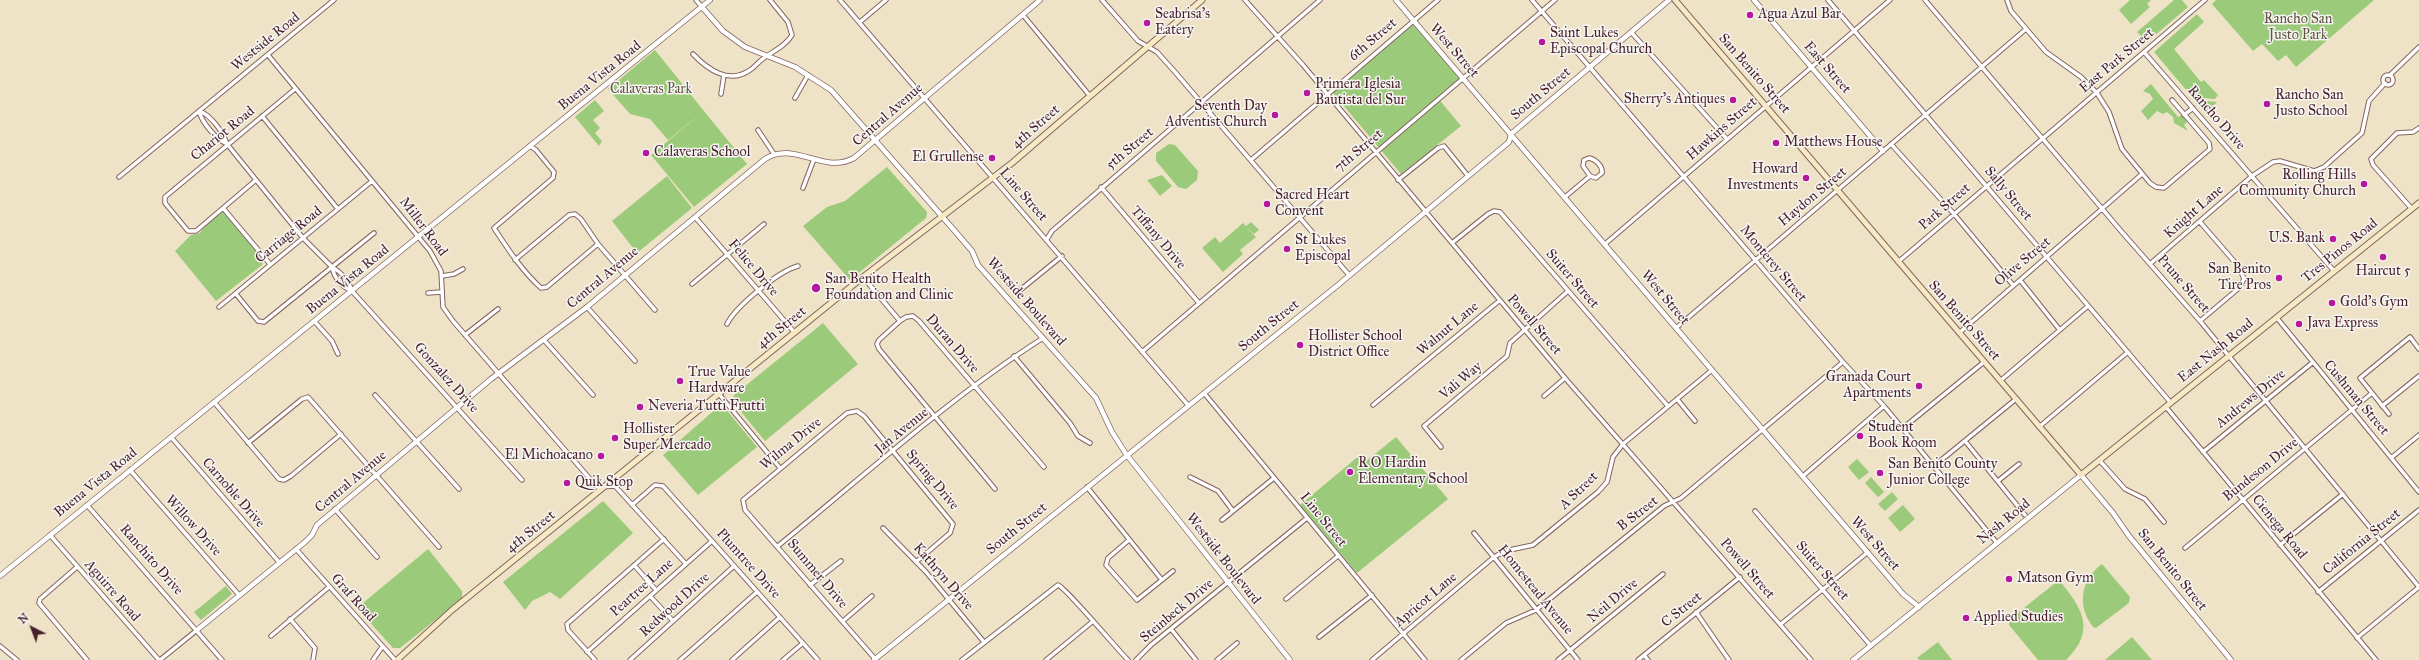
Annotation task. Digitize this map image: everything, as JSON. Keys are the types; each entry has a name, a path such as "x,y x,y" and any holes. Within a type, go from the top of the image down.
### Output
{"main road":[{"name":"4th Street","path":"396,660 442,618 606,487 863,277 993,177 1202,0"},
{"name":"San Benito Street","path":"1675,0 2081,475"},
{"name":"Tres Pinos Road","path":"2277,318 2419,203"},
{"name":"East Nash Road","path":"2171,403 2277,318"},
{"name":"Nash Road","path":"2081,475 2171,403"}],"street":[{"name":"Westside Road","path":"118,177 334,0"},
{"path":"696,0 702,7"},
{"name":"Buena Vista Road","path":"0,576 710,0"},
{"path":"693,54 706,68 724,75 744,73 788,40 792,33 788,22 770,0"},
{"name":"Line Street","path":"840,0 1062,256 1188,405"},
{"path":"860,22 886,0"},
{"name":"Central Avenue","path":"197,630 278,562 296,549 311,536 317,525 335,509 457,408 587,307 625,274 774,154 792,152 830,164 845,162 854,158 1040,0"},
{"path":"1102,0 1138,40 1159,54 1202,102 1349,275"},
{"name":"Powell Street","path":"1245,0 1327,94 1565,378 1675,502 1811,660"},
{"name":"5th Street","path":"1047,239 1052,231 1101,187 1320,0"},
{"name":"West Street","path":"1396,0 1903,594 1919,607"},
{"name":"6th Street","path":"1251,160 1438,0"},
{"name":"Monterey Street","path":"1532,0 1843,362 1884,406 1997,542"},
{"name":"7th Street","path":"1142,352 1555,0"},
{"name":"South Street","path":"875,660 1126,454 1204,393 1425,212 1509,142 1511,134 1669,0"},
{"name":"East Street","path":"1754,0 1883,151"},
{"name":"Sally Street","path":"1828,0 2171,403"},
{"name":"Hawkins Street","path":"1605,244 1890,0"},
{"name":"Prune Street","path":"1925,0 2044,138 2102,209 2200,321 2419,587"},
{"path":"2007,0 2011,11 2053,58 2081,77 2097,93 2109,112 2122,149 2142,174 2156,187 2164,188 2210,149 2208,143 2172,100"},
{"name":"East Park Street","path":"2044,138 2205,0"},
{"name":"Westside Boulevard","path":"702,7 732,38 766,57 808,75 837,96 942,215 972,252 978,265 1096,398 1112,432 1126,454 1227,583 1290,660"},
{"path":"1023,15 1090,96"},
{"name":"Haydon Street","path":"1676,328 2026,29"},
{"path":"1631,32 1727,139"},
{"path":"2390,75 2394,78 2393,83 2390,85 2385,83 2384,77 2390,75 2419,47"},
{"name":"Rancho Drive","path":"2144,52 2334,271"},
{"name":"Miller Road","path":"268,55 419,236 436,259 442,276 441,292 445,311 597,487 615,486 632,505"},
{"path":"721,94 724,75"},
{"path":"794,98 808,75"},
{"name":"Knight Lane","path":"2151,264 2252,176 2276,161 2314,171 2324,167 2362,133 2369,101 2385,83"},
{"name":"Chariot Road","path":"223,208 196,231 188,231 165,203 165,197 295,89"},
{"path":"2184,115 2193,108"},
{"path":"199,111 201,117 221,141 227,144"},
{"path":"199,111 206,113 225,137 227,144"},
{"path":"262,116 338,209"},
{"path":"2412,209 2373,165 2371,159 2397,133 2413,132 2419,128"},
{"path":"758,130 774,154"},
{"name":"Park Street","path":"1898,262 2044,138"},
{"name":"Gonzalez Drive","path":"227,144 303,238 332,267 338,270 350,284 352,291 522,480"},
{"path":"1891,144 1954,214 2013,285"},
{"path":"530,146 536,150 554,172 553,178 494,228 516,260 530,278 541,288 547,287 598,244"},
{"path":"1398,180 1438,148 1444,146 1468,176"},
{"path":"1565,197 1590,176 1598,177 1602,170 1595,160 1589,158 1585,159 1583,164 1590,176"},
{"path":"803,188 814,160"},
{"name":"Olive Street","path":"1959,333 2142,174"},
{"path":"256,180 223,208 270,264"},
{"name":"Carriage Road","path":"219,307 372,181"},
{"name":"Tiffany Drive","path":"1101,187 1199,303"},
{"name":"Suiter Street","path":"1452,243 1488,214 1498,211 1667,405"},
{"path":"516,260 569,215 575,214 581,218 598,244 655,310"},
{"name":"Felice Drive","path":"695,217 795,333"},
{"path":"2200,222 2239,267 2244,279 2239,288 2200,321"},
{"path":"692,284 764,224"},
{"path":"236,294 258,321 264,322 374,233"},
{"path":"1018,291 1062,256"},
{"path":"727,324 735,312 759,292 786,270 798,266"},
{"path":"442,276 454,274 463,269"},
{"path":"863,277 900,321 879,340 877,344 879,349 995,489"},
{"path":"2020,280 2059,329"},
{"path":"1524,329 1568,291"},
{"path":"428,293 441,292"},
{"name":"Walnut Lane","path":"1373,405 1499,301"},
{"path":"2000,381 2059,329 2088,306"},
{"path":"587,307 635,361"},
{"path":"465,335 498,308"},
{"name":"Duran Drive","path":"900,321 906,317 913,316 919,321 975,386"},
{"name":"Cushman Street","path":"2277,318 2312,364 2419,492"},
{"path":"314,322 332,341 338,354"},
{"name":"Vali Way","path":"1441,446 1424,426 1507,356 1510,343 1524,329"},
{"path":"2389,414 2360,378 2410,337 2419,349"},
{"name":"Jan Avenue","path":"778,546 975,386 1014,356 1043,338"},
{"path":"544,340 593,394"},
{"path":"2039,427 2128,352"},
{"path":"1014,356 1070,422 1078,436 1090,443"},
{"name":"B Street","path":"1461,660 1506,623 1536,610 1659,509 1675,502 1764,430 1843,362"},
{"path":"1902,428 1984,362"},
{"name":"Andrews Drive","path":"2203,452 2312,364"},
{"name":"A Street","path":"1494,557 1505,551 1533,545 1598,492 1607,482 1613,457 1623,444 1667,405 1677,399 1712,370"},
{"path":"2382,406 2419,376"},
{"path":"1544,396 1565,378"},
{"path":"975,386 1044,467"},
{"name":"Line Street","path":"1204,393 1425,660"},
{"name":"Bundeson Drive","path":"2185,548 2242,499 2372,393"},
{"path":"719,394 780,468"},
{"path":"375,395 459,489"},
{"path":"248,443 302,399 308,397 440,547"},
{"path":"1677,399 1695,421"},
{"path":"1934,466 2016,399"},
{"path":"214,402 274,475 284,480 341,434"},
{"path":"1803,476 1884,406"},
{"name":"Cienega Road","path":"2166,407 2376,660"},
{"name":"Wilma Drive","path":"743,501 748,493 847,413 857,411"},
{"name":"Spring Drive","path":"857,411 864,416 894,451 953,524 950,533 916,562"},
{"path":"2391,458 2419,435"},
{"name":"Carnoble Drive","path":"170,437 278,562"},
{"path":"1965,440 2025,515"},
{"path":"2100,461 2125,489 2145,499 2164,522"},
{"path":"1998,481 2019,464"},
{"name":"Willow Drive","path":"130,470 239,595"},
{"name":"Nash Road","path":"1853,660 2081,475"},
{"name":"San Benito Street","path":"2081,475 2113,513 2128,536 2231,660"},
{"path":"1190,477 1218,491 1233,511"},
{"path":"1222,520 1274,478"},
{"name":"Plumtree Drive","path":"632,505 652,487 660,484 818,660"},
{"path":"1087,487 1162,580"},
{"path":"2280,545 2343,494"},
{"name":"Summer Drive","path":"743,501 745,510 778,546 875,660"},
{"name":"Ranchito Drive","path":"87,505 222,660"},
{"path":"632,505 664,538 686,564"},
{"path":"335,509 377,557"},
{"name":"California Street","path":"2318,592 2419,510"},
{"name":"Suiter Street","path":"1755,511 1871,646"},
{"name":"Steinbeck Drive","path":"1136,660 1171,629 1307,518"},
{"name":"Kathryn Drive","path":"883,528 949,599 984,642"},
{"name":"Homestead Avenue","path":"1474,533 1578,660"},
{"name":"Aguirre Road","path":"50,535 160,660"},
{"path":"595,660 567,628 567,624 664,538"},
{"path":"1129,540 1108,558 1106,565 1128,593 1137,600 1173,571"},
{"name":"Peartree Lane","path":"587,652 712,541"},
{"name":"Graf Road","path":"296,549 382,647 396,660"},
{"path":"1781,624 1868,552"},
{"path":"1286,599 1338,556"},
{"name":"Apricot Lane","path":"1372,660 1494,557"},
{"path":"810,585 841,560"},
{"path":"634,565 656,590"},
{"name":"Redwood Drive","path":"630,659 734,566"},
{"path":"77,567 40,599 39,603 87,660"},
{"name":"Neil Drive","path":"1558,660 1663,574"},
{"name":"C Street","path":"1638,660 1740,577"},
{"path":"962,660 1048,591 1058,585 1062,586 1092,622 1128,660"},
{"path":"270,636 330,587"},
{"path":"2357,638 2419,587"},
{"path":"680,660 757,592"},
{"path":"1319,637 1372,595"},
{"path":"650,596 673,621"},
{"path":"842,621 872,596"},
{"path":"1696,612 1729,660"},
{"path":"732,660 780,617"},
{"path":"290,619 314,648 313,660"},
{"path":"1046,660 1092,622"},
{"path":"1171,629 1196,660"},
{"path":"160,660 197,630"},
{"path":"783,660 802,643"},
{"path":"1216,660 1237,643"},
{"path":"0,646 17,660"},
{"path":"373,660 382,647"},
{"path":"1644,655 1648,660"},
{"path":"630,659 636,660"}],"green space":[{"path":"2130,0 2151,0 2147,4 2150,7 2131,24 2119,10"},
{"path":"2174,0 2182,0 2188,7 2147,42 2137,32"},
{"name":"Rancho San Justo Park","path":"2216,0 2374,0 2296,67 2286,55 2278,61 2262,44 2253,51 2212,4"},
{"path":"2197,14 2204,22 2174,49 2201,82 2204,80 2218,95 2215,99 2192,97 2154,52"},
{"path":"1413,24 1460,78 1437,97 1461,126 1401,174 1333,93"},
{"name":"Calaveras Park","path":"655,50 704,111 668,140 650,119 630,114 608,89"},
{"path":"2151,84 2178,117 2182,115 2187,122 2184,125 2188,131 2174,123 2173,117 2167,112 2163,114 2157,111 2148,120 2141,111 2153,99 2150,94 2143,91"},
{"path":"595,100 604,111 593,120 600,128 595,133 602,141 599,146 575,117"},
{"path":"2196,100 2217,102 2206,113"},
{"path":"704,111 747,164 694,207 651,155"},
{"path":"1169,144 1175,145 1198,171 1197,180 1186,189 1178,187 1156,161 1156,153"},
{"path":"887,167 927,212 926,218 850,280 803,226 827,207 845,201"},
{"path":"1162,175 1172,186 1160,196 1147,180"},
{"path":"667,176 692,208 637,253 612,221"},
{"path":"223,210 264,259 262,265 216,301 175,251 191,235 200,233 206,224"},
{"path":"1251,222 1259,230 1254,234 1247,228 1256,237 1240,250 1243,254 1223,272 1202,248 1215,237 1220,243 1243,223 1246,226"},
{"path":"823,323 858,364 765,441 733,402 734,395"},
{"path":"718,407 725,408 757,447 698,495 663,455"},
{"path":"1396,437 1448,499 1357,573 1300,505 1360,455 1366,461"},
{"path":"1857,459 1869,472 1859,480 1848,467"},
{"path":"1871,477 1884,492 1878,497 1865,483"},
{"path":"1892,492 1898,499 1885,511 1878,504"},
{"path":"603,501 633,533 560,599 550,592 532,601 525,610 503,582"},
{"path":"1903,505 1915,519 1900,532 1888,518"},
{"path":"428,549 462,591 462,599 400,648 393,648 357,608"},
{"path":"2102,564 2130,597 2129,603 2096,628 2093,627 2088,619 2083,602 2083,594 2085,585 2089,578"},
{"path":"2059,580 2074,600 2083,619 2081,639 2076,649 2066,660 2038,660 2009,625 2010,619"},
{"path":"226,586 232,594 201,620 194,612"},
{"path":"2132,637 2152,660 2105,660"},
{"path":"1938,642 1952,660 1919,660 1917,658"}],"place":[{"name":"Agua Azul Bar","path":"1750,15"},
{"name":"Seabrisa's Eatery","path":"1147,23"},
{"name":"Saint Lukes Episcopal Church","path":"1542,42"},
{"name":"Primera Iglesia Bautista del Sur","path":"1307,93"},
{"name":"Sherry's Antiques","path":"1733,100"},
{"name":"Rancho San Justo School","path":"2267,104"},
{"name":"Seventh Day Adventist Church","path":"1275,115"},
{"name":"Matthews House","path":"1776,143"},
{"name":"Calaveras School","path":"646,153"},
{"name":"El Grullense","path":"992,158"},
{"name":"Howard Investments","path":"1806,178"},
{"name":"Rolling Hills Community Church","path":"2364,184"},
{"name":"Sacred Heart Convent","path":"1267,204"},
{"name":"U.S. Bank","path":"2333,239"},
{"name":"St Lukes Episcopal","path":"1287,249"},
{"name":"Haircut 5","path":"2383,257"},
{"name":"San Benito Tire Pros","path":"2279,278"},
{"name":"San Benito Health Foundation and Clinic","path":"816,288"},
{"name":"Gold's Gym","path":"2332,303"},
{"name":"Java Express","path":"2299,324"},
{"name":"Hollister School District Office","path":"1300,345"},
{"name":"True Value Hardware","path":"680,381"},
{"name":"Granada Court Apartments","path":"1919,386"},
{"name":"Neveria Tutti Frutti","path":"640,407"},
{"name":"Student Book Room","path":"1860,436"},
{"name":"Hollister Super Mercado","path":"615,438"},
{"name":"El Michoacano","path":"601,456"},
{"name":"R O Hardin Elementary School","path":"1350,472"},
{"name":"San Benito County Junior College","path":"1880,473"},
{"name":"Quik Stop","path":"567,483"},
{"name":"Matson Gym","path":"2009,579"},
{"name":"Applied Studies","path":"1966,618"}]}
